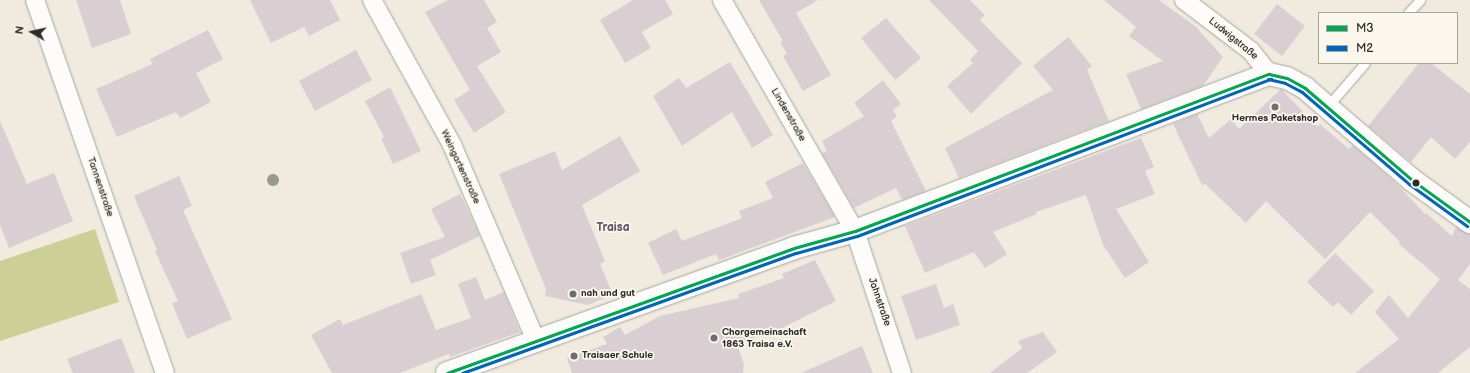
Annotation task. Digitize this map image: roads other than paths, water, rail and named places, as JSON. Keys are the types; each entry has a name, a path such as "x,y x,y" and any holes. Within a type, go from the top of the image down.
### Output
{"street":[{"name":"Tannenstraße","path":"36,0 165,373"},
{"name":"Weingartenstraße","path":"372,0 453,147 536,341"},
{"name":"Lindenstraße","path":"722,0 855,231"},
{"name":"Ludwigstraße","path":"1184,0 1251,51 1269,74"},
{"path":"447,373 794,248 855,231 1269,74 1287,78 1305,88 1412,180 1470,222"},
{"name":"Jahnstraße","path":"855,231 902,373"}],"lane":[{"path":"1409,12 1420,0"},
{"path":"1327,107 1364,64"}],"place":[{"name":"Hermes Paketshop","path":"1275,107"},
{"name":"nah und gut","path":"573,294"},
{"name":"Chorgemeinschaft 1863 Traisa e.V.","path":"714,338"},
{"name":"Traisaer Schule","path":"574,356"}],"district":[{"name":"Traisa","path":"613,228"}]}
